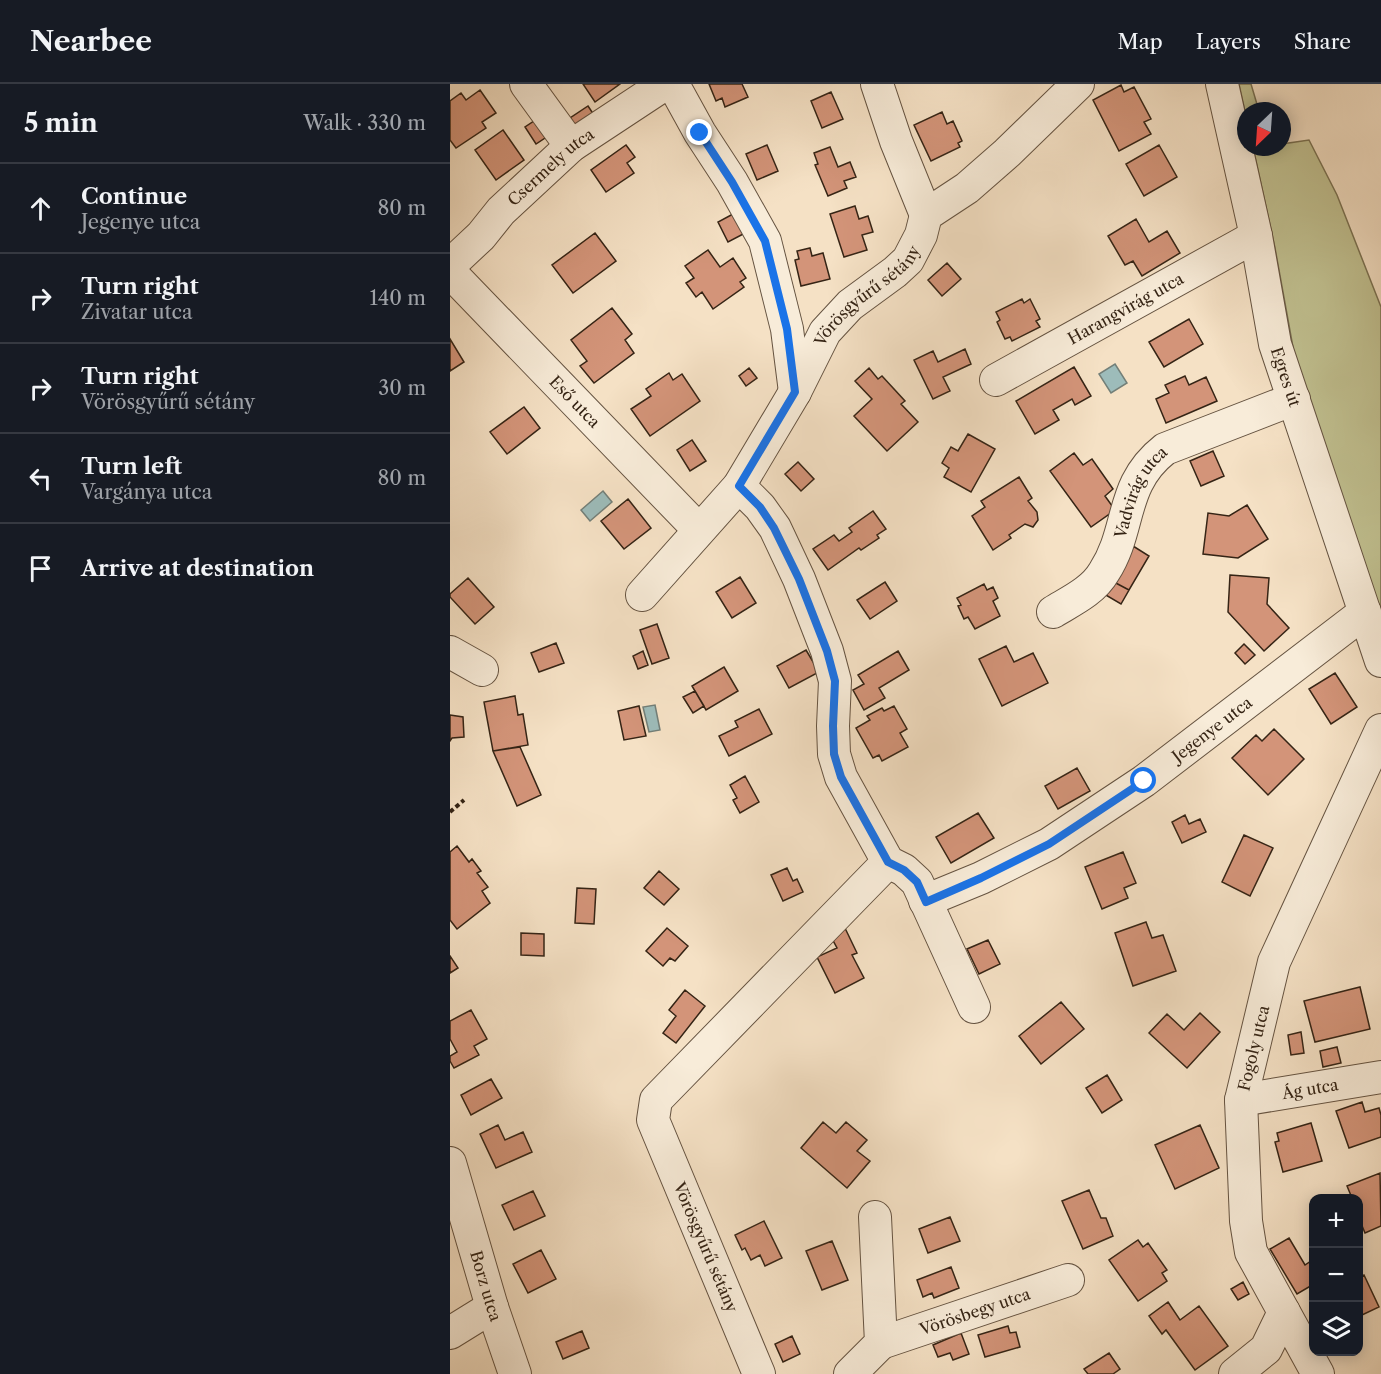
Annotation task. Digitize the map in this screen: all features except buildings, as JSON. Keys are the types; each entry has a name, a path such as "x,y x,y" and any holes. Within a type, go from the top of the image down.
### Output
{"street":[{"path":"526,84 572,146"},
{"name":"Csermely utca","path":"450,265 481,236 501,211 572,146 665,84"},
{"path":"673,84 765,241 787,329 795,392"},
{"path":"877,84 926,215 967,188 1007,153 1078,84"},
{"name":"Egres út","path":"1222,84 1256,236 1275,344 1381,661"},
{"name":"Vörösgyűrű sétány","path":"642,595 739,486 795,392 825,332 850,305 896,272 908,260 921,234 926,215"},
{"name":"Harangvirág utca","path":"996,380 1256,236"},
{"name":"Eső utca","path":"450,272 699,530"},
{"name":"Vadvirág utca","path":"1053,612 1090,588 1104,573 1113,554 1135,485 1143,469 1154,458 1165,449 1294,399"},
{"path":"739,486 760,507 774,528 799,579 827,651 835,681 834,754 841,777 888,862 904,870 917,882 974,1007"},
{"name":"Jegenye utca","path":"926,902 1049,844 1144,781 1365,612"},
{"path":"450,651 482,670"},
{"name":"Fogoly utca","path":"1318,1374 1251,1252 1246,1221 1241,1100 1274,962 1381,730"},
{"name":"Vörösgyűrű sétány","path":"759,1374 653,1120 656,1100 888,862"},
{"name":"Ág utca","path":"1241,1100 1381,1077"},
{"name":"Borz utca","path":"450,1162 492,1307 515,1374"},
{"path":"875,1217 881,1343"},
{"name":"Vörösbegy utca","path":"850,1374 881,1343 1068,1280"},
{"path":"450,1333 492,1307"},
{"path":"1235,1374 1266,1349 1284,1312"}],"path":[{"path":"450,812 464,800"}],"green space":[{"path":"1239,84 1251,84 1256,102 1243,102"},
{"path":"1309,140 1337,195 1381,307 1381,623 1302,397 1275,248 1255,156 1291,156 1291,143"}],"water":[{"path":"1115,364 1127,383 1111,393 1099,374"},
{"path":"603,491 612,502 590,521 581,510"},
{"path":"655,705 660,730 649,732 643,707"}],"route":[{"path":"700,133 732,182 765,241 787,329 795,392 739,486 760,507 774,528 799,579 827,651 835,681 834,754 841,777 888,862 904,870 917,882 926,902 1049,844 1144,781"}]}
